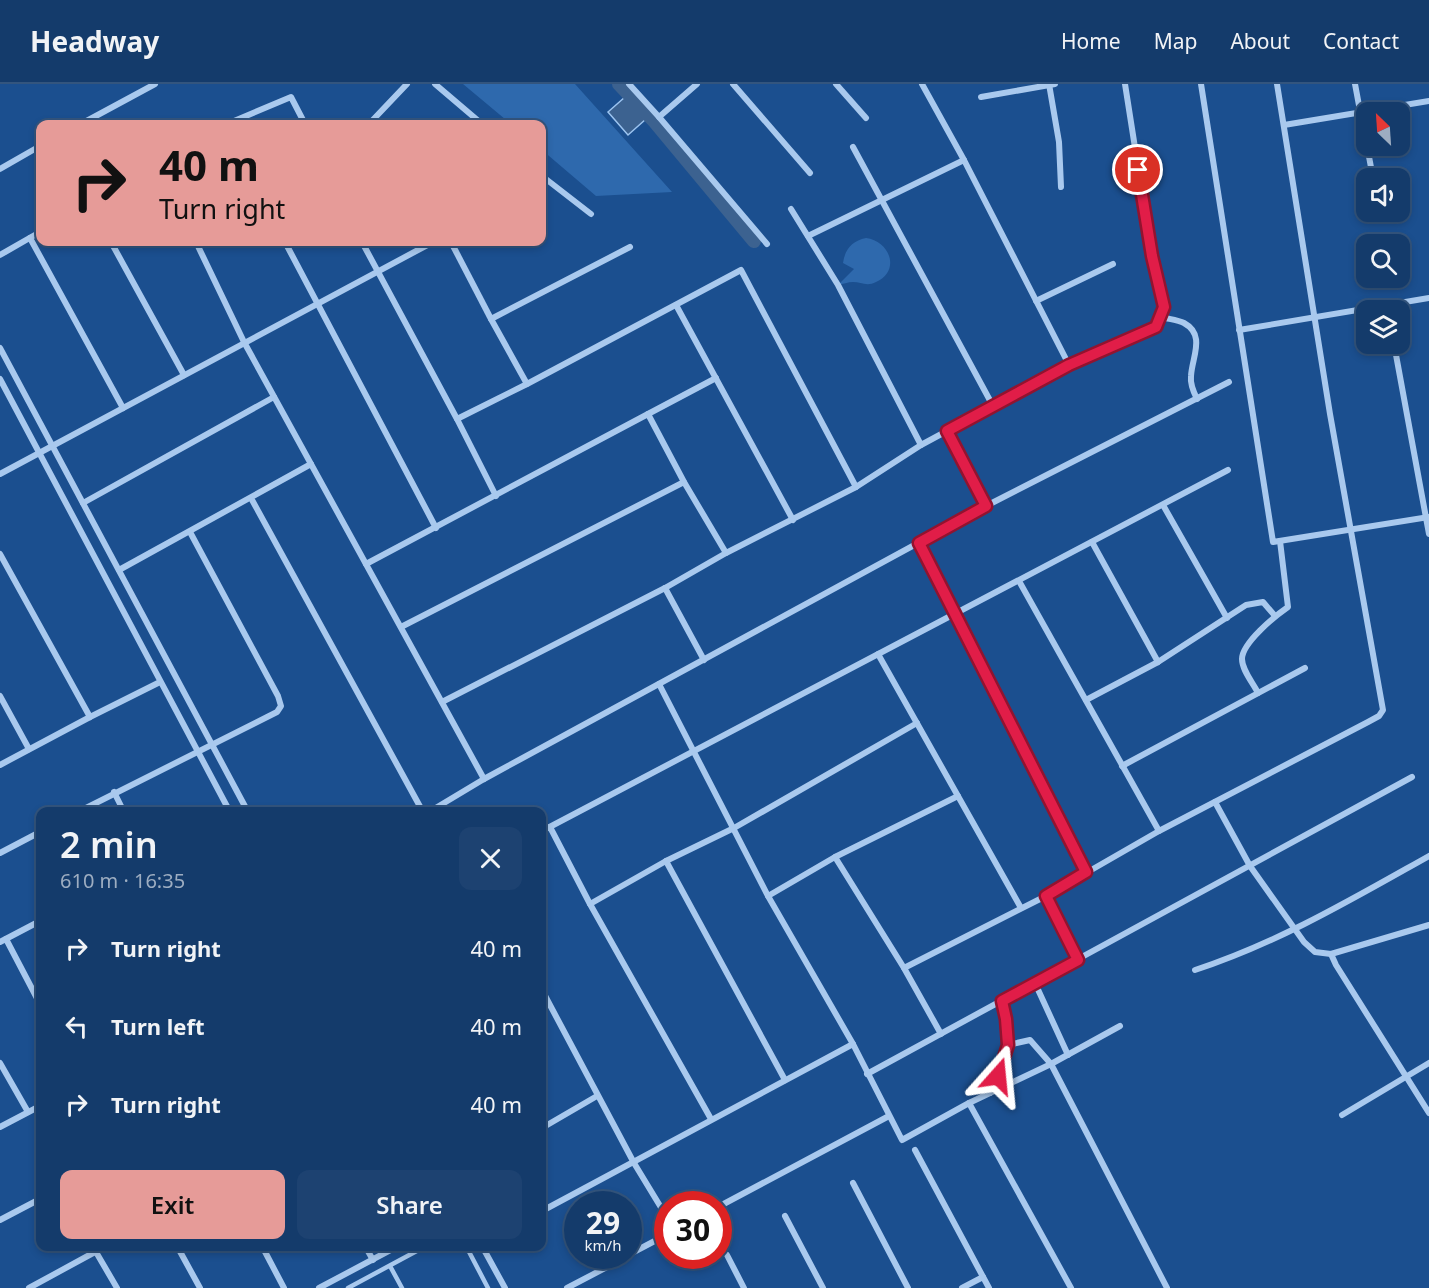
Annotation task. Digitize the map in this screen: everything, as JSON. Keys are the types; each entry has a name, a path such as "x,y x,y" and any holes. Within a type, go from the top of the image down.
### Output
{"street":[{"path":"89,120 155,84"},
{"path":"373,120 406,84"},
{"path":"435,84 477,120"},
{"path":"629,84 767,244"},
{"path":"659,117 697,84"},
{"path":"733,84 810,173"},
{"path":"836,84 866,118"},
{"path":"922,84 964,160 1069,365"},
{"path":"1049,84 1059,142 1061,187"},
{"path":"981,97 1055,84"},
{"path":"442,702 793,520 856,486 921,445 1069,365 1156,327 1164,307 1152,256 1125,84"},
{"path":"1202,84 1273,542 1428,517"},
{"path":"904,968 1046,896 1159,831 1374,719 1383,710 1277,84"},
{"path":"1355,84 1358,102"},
{"path":"237,120 291,98 302,120"},
{"path":"1410,104 1429,101"},
{"path":"1284,125 1356,114"},
{"path":"852,147 993,406"},
{"path":"0,168 36,148"},
{"path":"808,236 964,160"},
{"path":"546,179 591,214"},
{"path":"791,209 838,285 921,445"},
{"path":"0,255 36,234"},
{"path":"30,238 123,408"},
{"path":"113,246 184,375"},
{"path":"198,246 244,342 484,779"},
{"path":"287,246 436,528"},
{"path":"364,246 496,496"},
{"path":"0,474 376,270 425,246"},
{"path":"453,246 527,384"},
{"path":"492,320 630,247"},
{"path":"1036,301 1113,264"},
{"path":"457,419 741,270 856,486"},
{"path":"1410,303 1429,298"},
{"path":"676,305 793,520"},
{"path":"1239,330 1315,316 1356,312"},
{"path":"1161,317 1182,322 1196,336 1191,386 1197,399"},
{"path":"0,348 245,807"},
{"path":"1396,354 1428,517 1429,534"},
{"path":"366,564 716,378"},
{"path":"0,379 227,807"},
{"path":"437,807 484,779 986,506 1229,382"},
{"path":"83,503 274,397"},
{"path":"648,414 684,482 726,553"},
{"path":"947,431 986,506"},
{"path":"119,570 311,464"},
{"path":"546,829 1228,470"},
{"path":"401,627 684,482"},
{"path":"251,498 420,807"},
{"path":"1163,505 1227,618"},
{"path":"87,807 277,712 281,706 278,696 190,532"},
{"path":"1258,693 1243,665 1242,657 1245,649 1275,616 1288,607 1280,541"},
{"path":"1092,542 1158,662"},
{"path":"919,543 1086,872"},
{"path":"0,554 90,717"},
{"path":"1019,581 1159,831"},
{"path":"665,588 704,660"},
{"path":"1086,700 1158,662 1246,605 1263,602 1275,616"},
{"path":"878,654 1021,908"},
{"path":"1122,766 1305,668"},
{"path":"0,765 160,682"},
{"path":"659,684 768,896 852,1044 902,1140 1120,1026"},
{"path":"0,696 29,749"},
{"path":"590,904 666,861 734,828 917,723"},
{"path":"867,1074 1412,777"},
{"path":"114,792 122,807"},
{"path":"768,896 836,857 958,796"},
{"path":"1215,802 1250,866 1294,929 1315,952 1331,954 1429,925"},
{"path":"550,827 590,904 711,1119"},
{"path":"0,853 36,835"},
{"path":"1195,970 1226,960 1294,929 1429,856"},
{"path":"836,857 904,968 940,1034"},
{"path":"666,861 785,1080"},
{"path":"1046,896 1078,960"},
{"path":"36,923 3,941 36,997"},
{"path":"1331,954 1335,965 1429,1113"},
{"path":"1035,983 1068,1055"},
{"path":"546,998 597,1096 654,1196"},
{"path":"990,1093 1008,1045 1002,1001"},
{"path":"1008,1045 1030,1040 1051,1064 1167,1288"},
{"path":"546,1209 852,1044"},
{"path":"0,1063 28,1112"},
{"path":"1342,1115 1429,1064"},
{"path":"546,1126 597,1096"},
{"path":"969,1103 1071,1288"},
{"path":"0,1127 36,1108"},
{"path":"732,1200 889,1116"},
{"path":"915,1150 989,1288"},
{"path":"853,1183 908,1288"},
{"path":"0,1220 36,1200"},
{"path":"785,1216 823,1288"},
{"path":"180,1251 200,1288"},
{"path":"265,1251 284,1288"},
{"path":"368,1251 373,1260"},
{"path":"319,1288 389,1251"},
{"path":"485,1251 505,1288"},
{"path":"29,1288 96,1252 117,1288"},
{"path":"732,1265 744,1288"},
{"path":"567,1288 602,1269"},
{"path":"962,1288 983,1277"}],"lane":[{"path":"348,1288 417,1251"},
{"path":"469,1251 488,1288"},
{"path":"390,1266 402,1288"}],"shaded area":[{"path":"463,84 575,84 672,192 596,196 546,153 546,120 506,120"},
{"path":"625,97 646,119 628,135 608,112"},
{"path":"866,238 874,240 886,250 890,264 888,271 884,277 873,283 853,282 838,285 854,269 843,263 847,250 857,241"}],"waterway":[{"path":"619,84 655,122 754,241"}],"route":[{"path":"998,1076 1008,1045 1008,1030 1002,1001 1078,960 1046,896 1086,872 919,543 986,506 947,431 1069,365 1156,327 1160,322 1164,307 1152,256 1138,170"}]}
